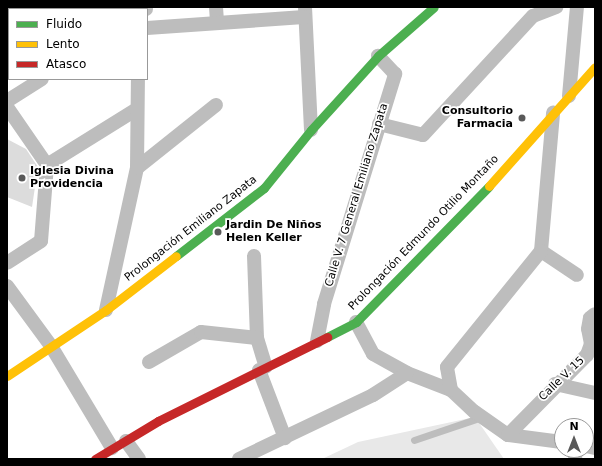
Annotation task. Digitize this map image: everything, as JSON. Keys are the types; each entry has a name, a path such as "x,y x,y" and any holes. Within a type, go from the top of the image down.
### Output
{"street":[{"path":"216,7 217,23"},
{"name":"Prolongación Emiliano Zapata","path":"7,376 106,310 264,188 311,130 378,56 434,7"},
{"path":"379,124 423,135 533,16 556,7"},
{"path":"569,96 577,7"},
{"path":"148,24 217,23 305,12 311,130"},
{"name":"Calle V. 7 General Emiliano Zapata","path":"317,341 324,304 395,74 378,56"},
{"name":"Prolongación Edmundo Otilio Montaño","path":"95,459 119,448 158,421 356,322 468,208 595,67"},
{"path":"7,102 40,80"},
{"path":"106,310 137,168 138,80"},
{"path":"137,168 216,105"},
{"path":"7,107 47,165 42,240 7,263"},
{"path":"47,165 137,109"},
{"path":"451,390 447,367 540,251 554,113"},
{"path":"540,251 577,275"},
{"path":"254,256 257,338 262,369 285,438"},
{"path":"7,286 51,346 119,448 139,459"},
{"name":"Calle V. 15","path":"508,435 555,384 587,355 591,344 588,329 590,318 595,314"},
{"path":"356,322 373,354 407,372 451,390 482,417 508,435 554,441"},
{"path":"149,362 201,332 257,338"},
{"path":"239,459 373,395 407,372"},
{"path":"555,384 595,393"}],"lane":[{"path":"414,440 482,417"}],"shaded area":[{"path":"475,417 504,459 322,459 358,442"}],"building":[{"name":"Iglesia Divina Providencia","path":"7,139 26,149 38,167 32,207 7,197"}],"traffic: fast":[{"path":"176,256 264,188 311,130 378,56 434,7"},
{"path":"327,337 356,322 489,186"}],"traffic: slow":[{"path":"489,186 595,67"},
{"path":"7,376 106,310 176,256"}],"traffic: jam":[{"path":"95,459 158,421 327,337"}],"place":[{"name":"Consultorio Farmacia","path":"522,118"},
{"name":"Iglesia Divina Providencia","path":"22,178"},
{"name":"Jardin De Niños Helen Keller","path":"218,232"}]}
